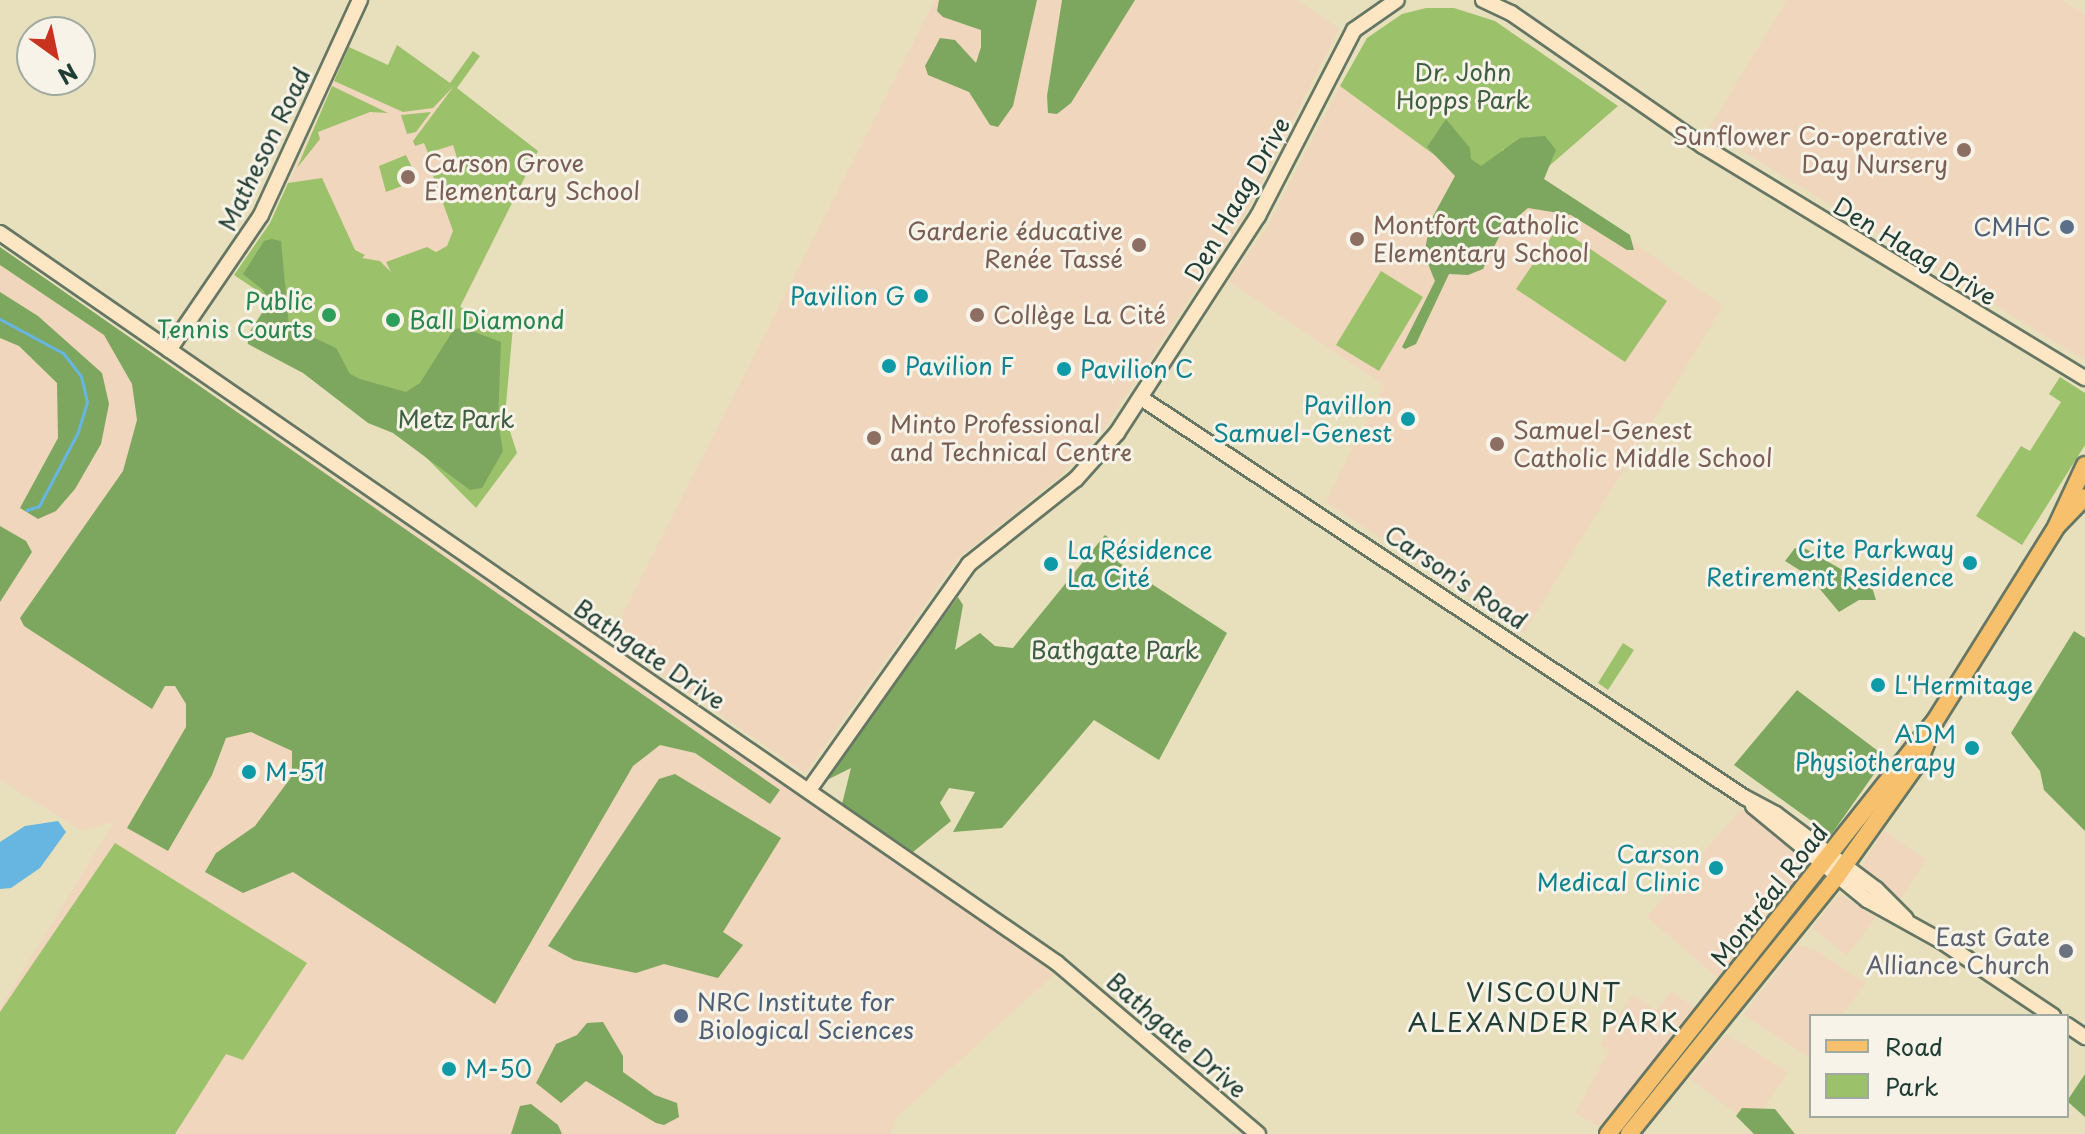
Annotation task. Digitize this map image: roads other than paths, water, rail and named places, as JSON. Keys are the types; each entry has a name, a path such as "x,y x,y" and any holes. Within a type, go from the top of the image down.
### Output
{"main road":[{"name":"Montréal Road","path":"2057,526 2067,495 2085,465"},
{"name":"Montréal Road","path":"1608,1134 1919,761 1935,721 2057,526 2085,497"},
{"name":"Montréal Road","path":"1629,1134 1834,865"}],"street":[{"name":"Matheson Road","path":"169,350 261,215 360,0"},
{"name":"Den Haag Drive","path":"809,790 969,564 1076,479 1141,398 1258,216 1354,30 1397,0"},
{"name":"Den Haag Drive","path":"1483,0 1523,21 1703,146 2085,378"},
{"name":"Bathgate Drive","path":"0,233 809,790 1092,990 1258,1134"},
{"name":"Carson's Road","path":"1141,398 1744,797 1906,919 2050,1014"}],"water":[{"path":"58,821 66,832 40,868 11,888 0,889 0,842 25,826"}],"waterway":[{"path":"0,319 63,353 81,376 87,402 78,432 39,506 27,510"}],"place":[{"name":"Sunflower Co-operative Day Nursery","path":"1964,150"},
{"name":"Carson Grove Elementary School","path":"408,177"},
{"name":"CMHC","path":"2067,227"},
{"name":"Montfort Catholic Elementary School","path":"1357,239"},
{"name":"Garderie éducative Renée Tassé","path":"1139,245"},
{"name":"Pavilion G","path":"921,296"},
{"name":"Public Tennis Courts","path":"329,315"},
{"name":"Collège La Cité","path":"977,315"},
{"name":"Ball Diamond","path":"393,320"},
{"name":"Pavilion F","path":"889,366"},
{"name":"Pavilion C","path":"1064,369"},
{"name":"Pavillon Samuel-Genest","path":"1408,419"},
{"name":"Minto Professional and Technical Centre","path":"874,438"},
{"name":"Samuel-Genest Catholic Middle School","path":"1497,444"},
{"name":"Cite Parkway Retirement Residence","path":"1970,563"},
{"name":"La Résidence La Cité","path":"1051,564"},
{"name":"L'Hermitage","path":"1878,685"},
{"name":"ADM Physiotherapy","path":"1972,748"},
{"name":"M-51","path":"249,772"},
{"name":"Carson Medical Clinic","path":"1716,868"},
{"name":"East Gate Alliance Church","path":"2066,951"},
{"name":"NRC Institute for Biological Sciences","path":"681,1016"},
{"name":"M-50","path":"449,1069"}],"district":[{"name":"VISCOUNT ALEXANDER PARK","path":"1544,1007"}],"park label":[{"name":"Dr. John Hopps Park","path":"1463,86"},
{"name":"Metz Park","path":"456,419"},
{"name":"Bathgate Park","path":"1115,650"}]}
